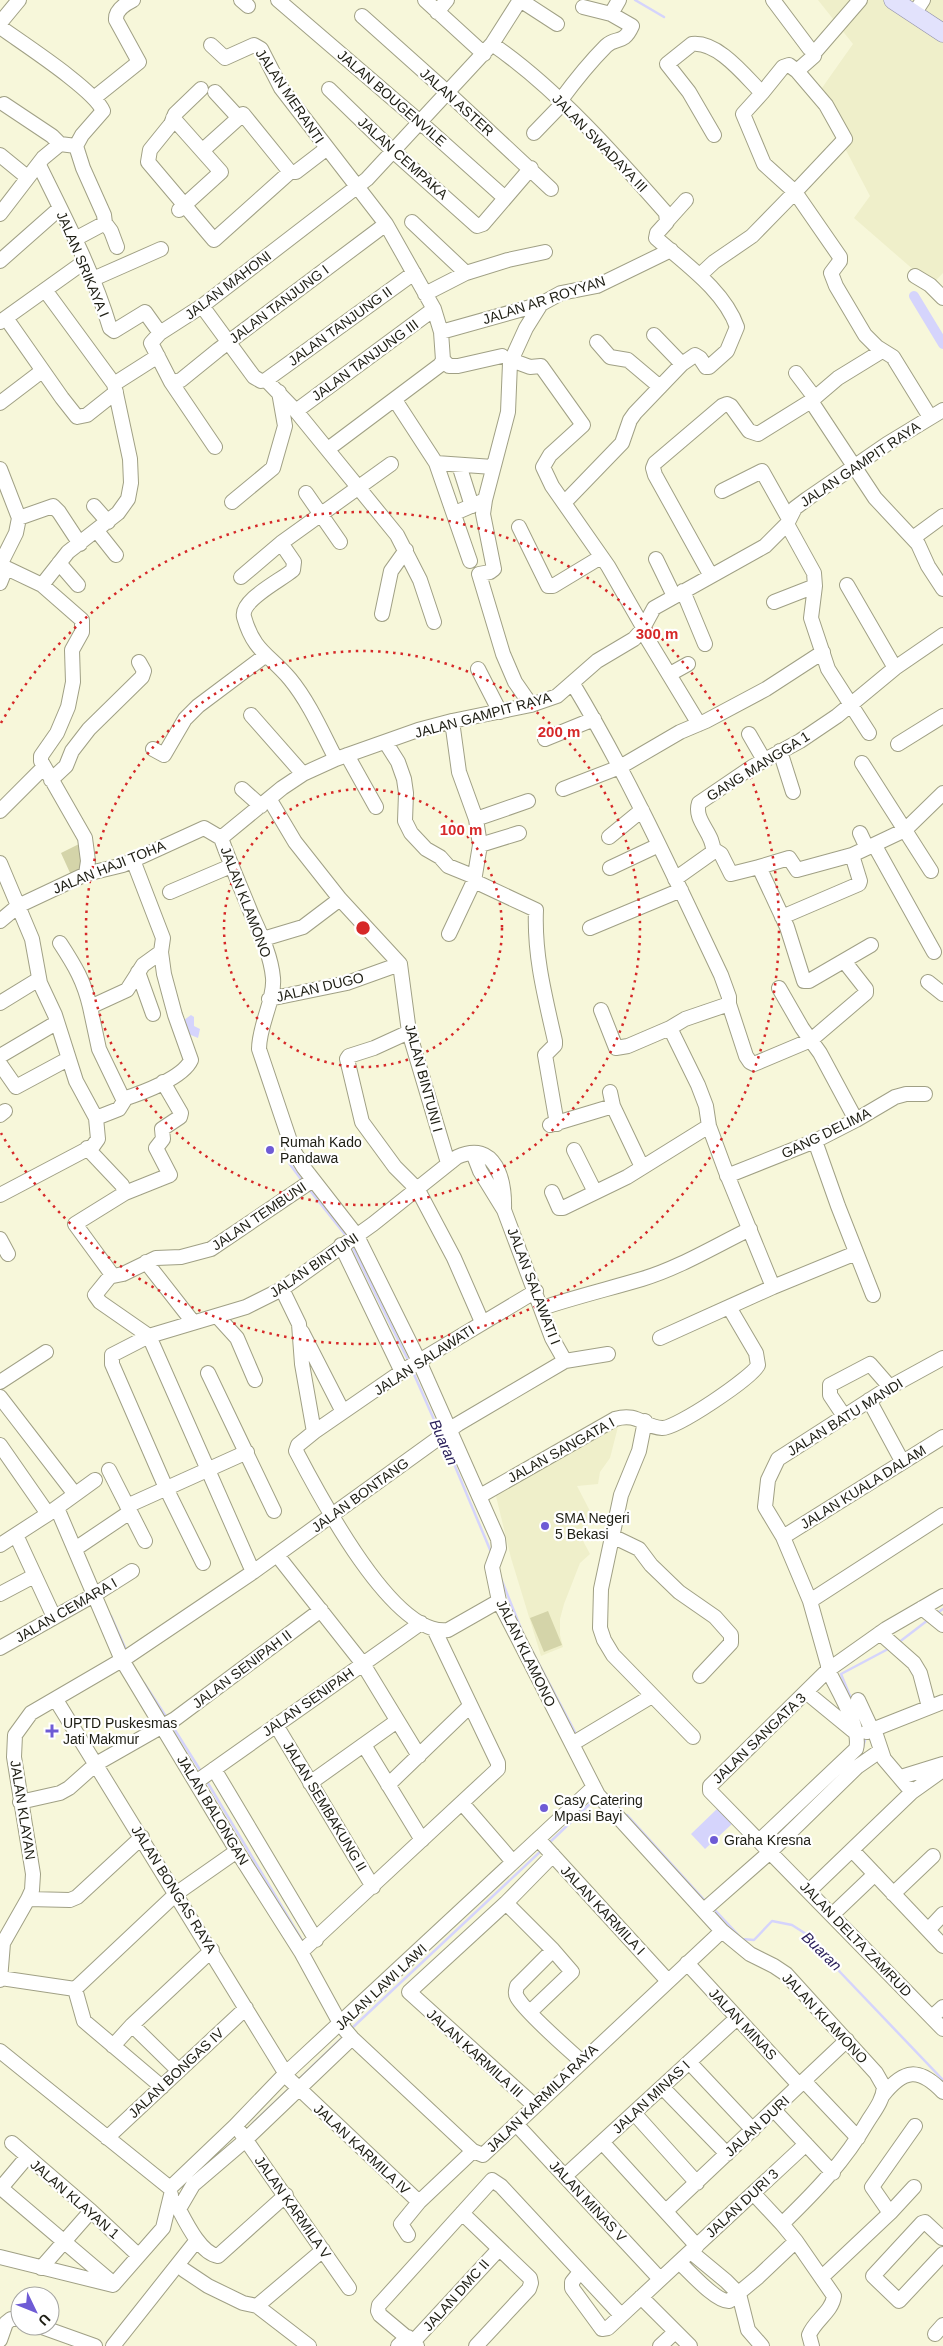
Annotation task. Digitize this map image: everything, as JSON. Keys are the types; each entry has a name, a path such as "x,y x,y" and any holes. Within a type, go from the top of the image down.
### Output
{"main road":[{"path":"893,0 919,7 943,33"}],"street":[{"path":"0,23 19,0"},
{"name":"JALAN BOUGENVILE","path":"278,0 505,198"},
{"name":"JALAN SWADAYA III","path":"424,0 437,12 488,49 527,70 633,176 666,213 668,220"},
{"path":"437,12 447,0"},
{"path":"520,0 557,24"},
{"name":"JALAN MAHONI","path":"160,334 202,306 357,187 488,49 520,0"},
{"path":"611,14 619,0"},
{"path":"773,0 814,52"},
{"path":"797,71 814,56 814,52 860,0"},
{"path":"94,98 140,62 116,20 118,12 127,1"},
{"path":"534,133 607,44 622,40 632,26 611,14 582,7"},
{"name":"JALAN ASTER","path":"362,16 531,168 551,189"},
{"path":"0,27 94,98 101,106 103,114 82,135 76,146 83,168 104,215 105,223 111,231 117,247"},
{"path":"714,135 689,92 667,64 688,46 696,43 735,64 762,93"},
{"name":"JALAN MERANTI","path":"211,45 225,58 254,44 261,49 281,88 326,149 386,224 434,309 441,332 443,360"},
{"path":"700,275 714,262 752,236 795,192 845,139 826,105 797,71 786,64 742,114 764,164 795,192 838,251 840,261 832,270 832,277 866,334 882,352 894,357 930,417"},
{"path":"201,89 178,110 171,124 150,150 148,162 182,208 214,240 290,172 296,172 326,149"},
{"name":"JALAN CEMPAKA","path":"329,89 393,151 478,226 483,224 505,198"},
{"path":"215,92 238,116"},
{"path":"4,104 48,133 60,144 76,146"},
{"path":"203,150 241,114 244,115 290,172"},
{"path":"173,118 221,172 182,208"},
{"path":"0,214 27,177 60,144"},
{"path":"0,156 27,177"},
{"name":"JALAN SRIKAYA I","path":"38,165 75,239 112,331 118,330 145,312 160,334"},
{"path":"505,198 531,168"},
{"path":"564,503 622,443 630,420 682,364 697,356 706,367 710,367 726,352 738,327 731,313 700,275 655,236 686,200"},
{"path":"0,261 60,208"},
{"path":"412,222 466,273"},
{"path":"75,239 105,223"},
{"name":"JALAN TANJUNG I","path":"171,382 181,380 386,224"},
{"path":"93,280 161,249"},
{"name":"JALAN AR ROYYAN","path":"441,332 541,304 561,292 597,286 671,250"},
{"path":"425,294 466,273 508,260 545,252"},
{"path":"84,262 3,320 77,418 87,415 115,388 158,356"},
{"name":"JALAN TANJUNG II","path":"266,380 414,272"},
{"path":"915,276 930,285 943,298"},
{"path":"42,585 68,552 118,513 128,499 131,489 130,459 115,388 45,290"},
{"path":"455,513 478,503 493,467 508,412 507,358 541,304"},
{"path":"202,306 254,377 261,381 266,380 279,391 397,535 406,550 428,600 434,622"},
{"name":"JALAN TANJUNG III","path":"296,410 434,309"},
{"path":"160,334 151,343 171,382 215,447"},
{"path":"654,335 682,364"},
{"path":"596,342 610,357 628,360 660,387"},
{"path":"711,576 655,475 653,468 655,463 722,406 727,404 731,406 749,431 756,434 813,400 838,378 882,352"},
{"path":"328,449 433,371 443,360 450,366 458,366 507,358 530,367 541,366 582,425 550,455 543,467 552,486 601,557 698,724"},
{"path":"0,403 42,371"},
{"path":"796,373 875,498 913,538 943,589"},
{"path":"232,502 273,468 285,426 279,391"},
{"path":"395,400 436,463 455,513 470,562"},
{"name":"JALAN GAMPIT RAYA","path":"222,838 282,788 303,774 342,757 423,729 452,721 531,705 557,696 597,661 634,639 643,629 654,608 765,546 788,521 795,508 887,444 943,410"},
{"path":"436,463 493,467"},
{"path":"241,577 281,543 391,464"},
{"path":"458,465 483,514 494,569 490,572 479,574 503,654 515,682 531,705"},
{"path":"0,469 19,518 16,533 0,565 42,585 82,620 82,632 72,650 73,682 68,708 57,733 41,756 47,774 85,838 88,861 86,874"},
{"path":"722,492 762,471 812,570 815,586 811,618 833,680 869,733"},
{"path":"306,493 340,542"},
{"path":"19,518 53,506 80,544"},
{"path":"94,506 108,522"},
{"path":"913,538 943,516"},
{"path":"519,527 548,586 552,586 601,557"},
{"path":"97,531 116,555"},
{"path":"281,543 294,562 293,570 247,603 243,612 246,626 256,646 290,679 318,724 376,807"},
{"path":"382,614 391,571 406,550"},
{"path":"656,559 678,593 705,644"},
{"path":"60,563 78,585"},
{"path":"0,583 6,568"},
{"path":"846,585 895,668"},
{"path":"774,602 815,586"},
{"name":"GANG MANGGA 1","path":"713,849 699,816 697,809 699,803 764,760 808,736 895,668 943,635"},
{"path":"563,788 620,767 680,732 766,689 823,652"},
{"path":"154,749 164,755 185,720 198,706 266,655"},
{"path":"0,811 47,774 66,766 72,751 89,730 142,677 144,671 139,662"},
{"path":"670,674 688,664"},
{"path":"478,669 500,712"},
{"path":"572,684 594,719 620,767 721,974 746,1056 750,1062 754,1064 811,1040 866,993 866,989 844,961"},
{"path":"251,714 303,774"},
{"path":"898,744 943,716"},
{"path":"545,739 594,719"},
{"path":"449,934 475,879 480,845 476,819 459,772 452,721"},
{"path":"750,734 764,760"},
{"path":"386,742 398,762 404,779 407,799 405,821 411,833 426,850 440,857 448,866 536,910 538,968 555,1041 555,1046 544,1055 552,1125 614,1106"},
{"path":"780,751 793,792"},
{"path":"862,763 931,870"},
{"path":"242,789 265,803 340,899 400,964"},
{"path":"590,928 678,885 711,855 713,849 721,854 730,874 759,868 789,858 797,870 852,855 905,830 943,794"},
{"path":"476,819 528,801"},
{"path":"609,836 642,810"},
{"name":"JALAN HAJI TOHA","path":"0,921 18,906 86,874 122,865 204,828 222,838"},
{"path":"480,845 519,833"},
{"path":"860,833 871,847 934,952"},
{"name":"JALAN KLAMONO","path":"222,838 231,866 263,939 273,977 259,1039 259,1049 293,1150 307,1183 348,1241 410,1367 480,1496 498,1538 493,1579 499,1601 594,1787 606,1805 707,1907 722,1931 750,1954 781,1969 847,2040 882,2082 883,2095"},
{"path":"610,868 659,845"},
{"path":"782,917 859,884 860,881 852,855"},
{"path":"96,1118 119,1109 123,1099 163,1082 181,1071 191,1060 175,1016 164,974 161,952 164,938 133,860"},
{"path":"0,864 32,940 39,979 68,1060 76,1081 96,1118 98,1139 93,1146 0,1195"},
{"path":"170,892 231,866"},
{"path":"759,868 782,917 804,981 809,982 872,944"},
{"path":"263,939 304,927 340,899"},
{"path":"60,943 78,971 90,1007 100,1049 123,1099"},
{"path":"90,1007 127,990 145,962 161,952"},
{"name":"JALAN DUGO","path":"269,999 347,983 400,964"},
{"name":"JALAN BINTUNI I","path":"400,964 409,1032 448,1163"},
{"path":"138,972 153,1014"},
{"path":"0,1003 39,979"},
{"path":"928,982 943,994"},
{"path":"779,988 856,1120"},
{"path":"601,1010 616,1048 628,1046 670,1028 684,1019 729,1004"},
{"path":"0,1056 56,1023"},
{"path":"670,1028 698,1085 706,1106 709,1126 727,1176 773,1287"},
{"path":"409,1032 374,1048 353,1053 347,1059 362,1122 395,1167 418,1190 454,1258 482,1322"},
{"path":"0,1064 13,1085 20,1086 68,1060"},
{"path":"163,1082 181,1113 180,1117 162,1129 163,1139 156,1148 170,1175 125,1193 75,1224 115,1275 95,1294 96,1298 149,1336 253,1572"},
{"path":"610,1092 614,1106 642,1167"},
{"name":"GANG DELIMA","path":"727,1176 815,1141 895,1097 906,1094 925,1094"},
{"path":"552,1192 558,1208 561,1209 627,1177 709,1126"},
{"path":"815,1141 873,1295"},
{"path":"87,1148 122,1185 125,1193"},
{"path":"574,1150 595,1192"},
{"name":"JALAN SALAWATI I","path":"448,1163 464,1153 473,1152 480,1172 504,1210 536,1291 552,1338 565,1361"},
{"name":"JALAN BINTUNI","path":"166,1488 110,1360 112,1355 149,1336 246,1307 282,1289 418,1190 448,1163"},
{"name":"JALAN TEMBUNI","path":"115,1275 156,1258 181,1257 211,1249 307,1183"},
{"path":"542,1308 609,1287 642,1279 681,1263 750,1229"},
{"path":"0,1239 8,1254"},
{"path":"348,1241 410,1367"},
{"path":"660,1338 773,1287 856,1253"},
{"path":"146,1262 193,1322"},
{"path":"282,1289 343,1412"},
{"name":"JALAN SALAWATI","path":"331,1515 296,1450 298,1445 314,1432 410,1367 536,1291"},
{"name":"JALAN SANGATA I","path":"480,1496 615,1419 633,1416 661,1428 667,1428 731,1390 756,1369 758,1362 756,1353 729,1307"},
{"path":"216,1316 237,1338 255,1380"},
{"path":"299,1324 302,1364 314,1432"},
{"path":"0,1382 46,1352"},
{"name":"JALAN BONTANG","path":"127,1657 253,1572 445,1434 565,1361 608,1354"},
{"name":"JALAN BATU MANDI","path":"866,1732 828,1670 810,1601 783,1537 765,1507 768,1480 778,1459 890,1387 943,1358"},
{"path":"844,1416 830,1394 830,1385 870,1364 890,1387"},
{"path":"208,1373 274,1511"},
{"path":"0,1397 74,1493"},
{"path":"869,1400 902,1462"},
{"path":"645,1421 639,1451 621,1495 612,1536 601,1589 600,1628 604,1640 613,1655 693,1737"},
{"name":"JALAN KUALA DALAM","path":"783,1537 943,1437"},
{"name":"JALAN BALONGAN","path":"0,1445 78,1547 127,1657 168,1723 206,1775 236,1851 308,1947 347,2028"},
{"path":"78,1547 128,1509 166,1488 247,1452"},
{"path":"109,1470 145,1541"},
{"path":"0,1545 95,1480"},
{"path":"166,1488 204,1564"},
{"path":"331,1515 367,1569 396,1605 434,1630 448,1630 499,1601"},
{"path":"810,1601 943,1515"},
{"path":"16,1535 54,1618"},
{"path":"612,1536 639,1549 651,1565 679,1592 714,1617 731,1635 731,1643 700,1676"},
{"path":"277,1555 363,1664 419,1756"},
{"name":"JALAN CEMARA I","path":"0,1648 98,1593 132,1571"},
{"path":"0,1594 34,1576"},
{"name":"JALAN SANGATA 3","path":"766,1848 710,1791 710,1786 828,1670 880,1633 932,1617 943,1596"},
{"name":"JALAN SENIPAH II","path":"20,1802 60,1793 69,1788 96,1764 168,1723 321,1610"},
{"name":"JALAN SENIPAH","path":"206,1775 421,1623"},
{"path":"206,1775 308,1947 498,1769 498,1763 434,1630"},
{"path":"880,1633 914,1663 920,1674 929,1707"},
{"name":"JALAN KLAYAN","path":"0,1979 3,1943 28,1899 34,1874 20,1802 14,1757 15,1734 30,1713 56,1700 127,1657"},
{"path":"806,1692 866,1732 884,1759 912,1792"},
{"path":"572,1744 652,1696"},
{"name":"JALAN BONGAS RAYA","path":"56,1700 293,2082"},
{"path":"858,1700 866,1732"},
{"path":"707,1907 766,1848 856,1749 866,1732 943,1702"},
{"path":"388,1785 470,1706"},
{"path":"310,1783 396,1721"},
{"name":"JALAN SEMBAKUNG II","path":"276,1725 373,1887"},
{"path":"364,1745 422,1840"},
{"path":"766,1848 857,1767 880,1751"},
{"path":"901,1777 943,1764"},
{"path":"809,1891 912,1792 943,1770"},
{"name":"JALAN LAWI LAWI","path":"171,2191 241,2133 513,1862 545,1847 594,1787"},
{"path":"462,1803 513,1862"},
{"path":"28,1899 70,1900 77,1897 142,1837"},
{"path":"530,2012 572,1972 506,1903 545,1847"},
{"name":"JALAN KARMILA I","path":"545,1847 668,1981"},
{"name":"JALAN DELTA ZAMRUD","path":"766,1848 833,1914 943,2029"},
{"path":"852,1850 943,1946"},
{"path":"75,1989 177,1893 236,1851"},
{"path":"893,1894 932,1856"},
{"path":"833,1914 875,1874"},
{"name":"JALAN KARMILA III","path":"506,1903 409,1992 535,2106"},
{"path":"928,1930 943,1914"},
{"name":"JALAN KARMILA RAYA","path":"347,2028 473,2151 483,2155 722,1931"},
{"path":"113,2046 132,2025 212,1950"},
{"path":"553,1950 517,1986 516,1992 518,1999 530,2012 581,2062"},
{"name":"JALAN MINAS","path":"687,1963 737,2018 858,2138"},
{"path":"0,1979 75,1989"},
{"path":"75,1989 84,2021 162,2087"},
{"path":"932,2017 943,2007"},
{"name":"JALAN BONGAS IV","path":"107,2138 246,2008"},
{"name":"JALAN MINAS I","path":"565,2176 737,2018"},
{"path":"132,2025 179,2071"},
{"path":"112,2285 163,2228 193,2186 241,2133 347,2028"},
{"name":"JALAN DURI","path":"666,2211 847,2040"},
{"path":"0,2051 171,2191 173,2212 212,2255 218,2256 223,2253 286,2195"},
{"path":"689,2062 753,2130"},
{"path":"782,2224 833,2173 858,2138 883,2095 901,2077 914,2073 925,2076 943,2092"},
{"name":"JALAN KARMILA IV","path":"293,2082 419,2202 473,2151"},
{"path":"662,2087 727,2154"},
{"path":"774,2110 833,2173"},
{"path":"634,2113 697,2183"},
{"name":"JALAN MINAS V","path":"516,2124 660,2279"},
{"path":"890,2212 872,2187 915,2126"},
{"name":"JALAN KARMILA V","path":"241,2133 349,2288"},
{"path":"602,2142 666,2211 694,2249 739,2294 748,2330 762,2346"},
{"name":"JALAN KLAYAN 1","path":"12,2143 91,2211 138,2255"},
{"name":"JALAN DURI 3","path":"580,2272 572,2282 572,2288 602,2329 608,2328 620,2314 694,2249 806,2144"},
{"path":"28,2157 1,2189 112,2285"},
{"path":"409,2343 380,2315 378,2311 379,2305 437,2243 488,2182 495,2181 620,2314"},
{"path":"822,2277 914,2188"},
{"path":"753,2193 796,2241 834,2296 833,2304 812,2325 809,2335 812,2346"},
{"path":"408,2235 401,2224 419,2202"},
{"path":"41,2268 91,2211"},
{"path":"462,2213 530,2278 532,2283 529,2289 476,2346"},
{"path":"925,2222 943,2245 898,2301 873,2276 922,2223 925,2222"},
{"path":"113,2346 197,2240"},
{"path":"679,2262 724,2301 729,2301 796,2241"},
{"name":"JALAN DMC II","path":"409,2343 499,2248"},
{"path":"256,2306 323,2250"},
{"path":"0,2257 112,2285"},
{"path":"184,2270 208,2286 243,2303 256,2306 309,2346"},
{"path":"641,2297 690,2346"},
{"path":"0,2340 6,2323 10,2321"},
{"path":"660,2346 675,2332"},
{"path":"60,2334 95,2346"}],"shaded area":[{"path":"818,0 943,0 943,273 931,285 854,218 870,196 817,95 853,44"},
{"path":"81,843 84,866 78,873 71,875 61,853"},
{"name":"SMA Negeri 5 Bekasi","path":"620,1419 610,1458 600,1472 598,1484 577,1486 591,1513 582,1539 590,1554 580,1563 564,1604 560,1619 560,1635 563,1647 541,1656 511,1558 495,1492"},
{"path":"548,1611 562,1645 544,1652 530,1618"}],"water":[{"path":"191,1015 194,1017 194,1026 200,1029 198,1038 186,1033 184,1020"},
{"path":"718,1808 732,1824 705,1849 691,1834"}],"waterway":[{"path":"635,0 664,17"},
{"path":"914,296 943,344"},
{"name":"Buaran","path":"289,1163 303,1182"},
{"name":"Buaran","path":"308,1188 347,1237"},
{"name":"Buaran","path":"352,1246 409,1362"},
{"name":"Buaran","path":"413,1372 439,1431"},
{"name":"Buaran","path":"444,1440 491,1552"},
{"name":"Buaran","path":"500,1576 524,1636"},
{"path":"936,1614 943,1609"},
{"path":"111,1616 127,1652"},
{"path":"898,1643 928,1620"},
{"name":"Buaran","path":"530,1647 576,1734"},
{"path":"852,1701 841,1674 890,1648"},
{"path":"144,1683 167,1718"},
{"path":"857,1713 863,1729"},
{"path":"173,1727 202,1773"},
{"path":"862,1750 866,1737"},
{"path":"821,1793 845,1769"},
{"path":"206,1780 303,1942"},
{"path":"549,1843 594,1800"},
{"name":"Buaran","path":"627,1815 707,1903"},
{"path":"351,2029 542,1850"},
{"name":"Buaran","path":"713,1908 742,1939 754,1940 772,1921 792,1925 814,1939 840,1972 943,2080"},
{"path":"297,2081 345,2035"},
{"path":"253,2123 291,2087"}],"place":[{"name":"Rumah Kado Pandawa","path":"270,1150"},
{"name":"SMA Negeri 5 Bekasi","path":"545,1526"},
{"name":"UPTD Puskesmas Jati Makmur","path":"52,1731"},
{"name":"Casy Catering Mpasi Bayi","path":"544,1808"},
{"name":"Graha Kresna","path":"714,1840"}]}
